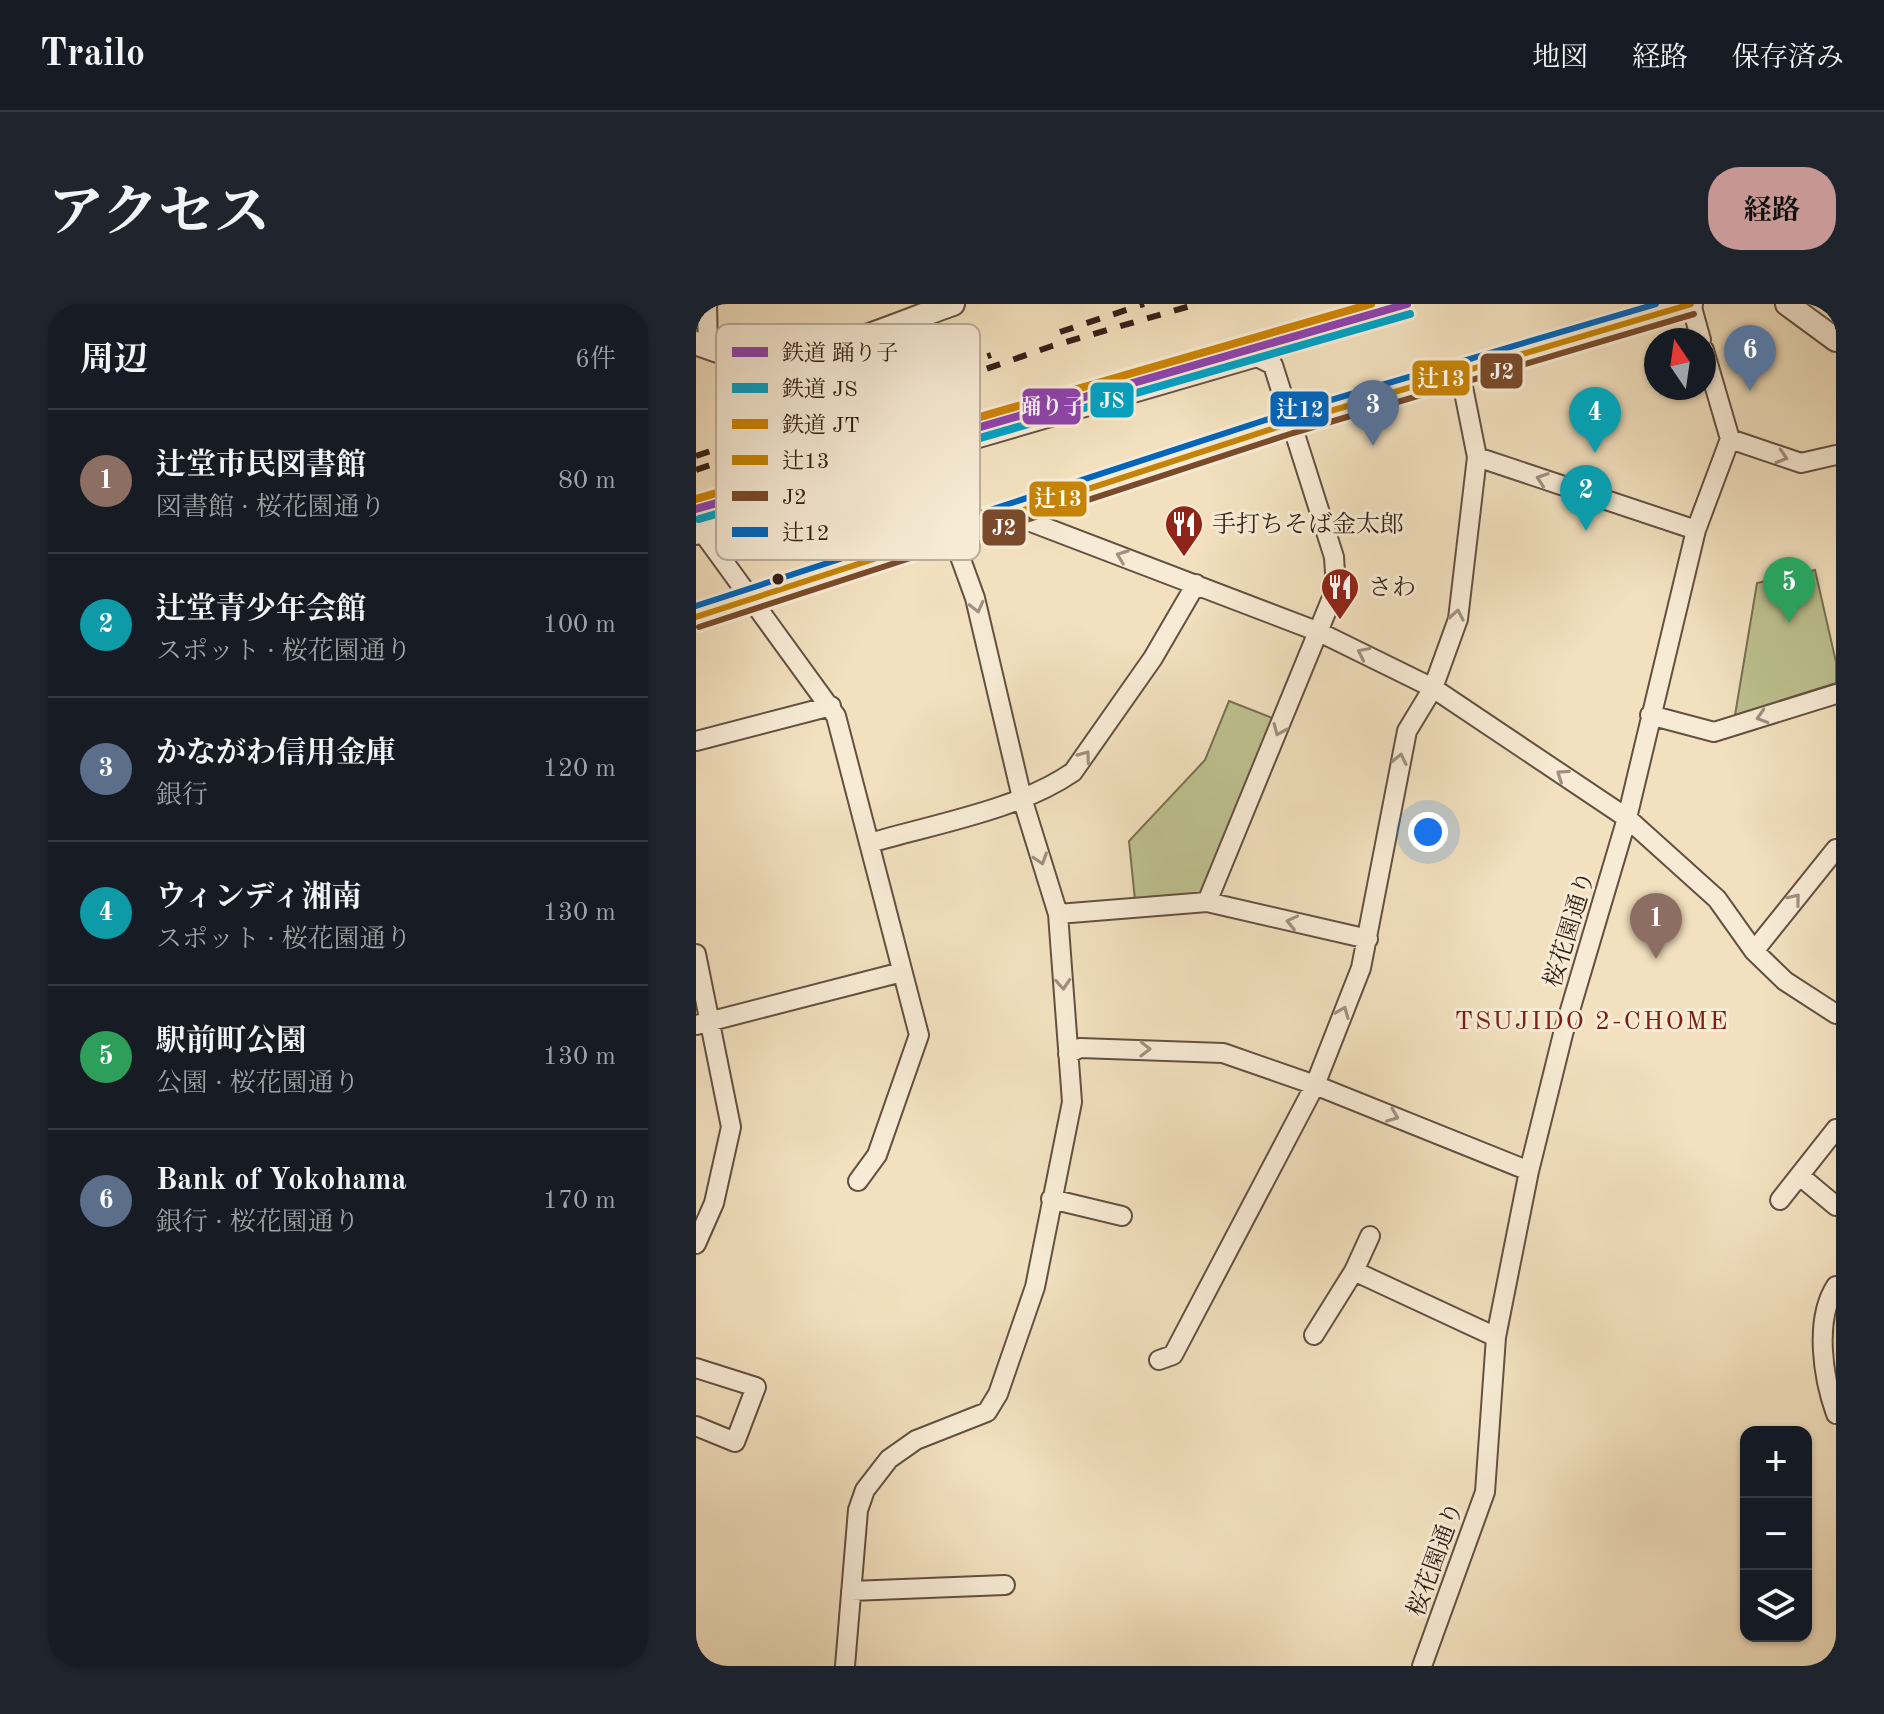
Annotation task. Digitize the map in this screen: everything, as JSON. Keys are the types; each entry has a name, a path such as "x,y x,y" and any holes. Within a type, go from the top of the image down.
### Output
{"street":[{"path":"702,345 707,304"},
{"path":"896,324 953,304"},
{"path":"980,524 1290,423 1691,304 1698,328"},
{"path":"1787,304 1822,322"},
{"path":"980,438 1257,357 1273,365 1336,566 1336,588 1207,902"},
{"path":"1159,1360 1173,1355 1315,1085 1361,968 1399,758 1407,731 1433,688 1458,619 1477,457 1460,372"},
{"path":"1716,391 1730,439 1801,463 1836,455"},
{"name":"桜花園通り","path":"1422,1666 1485,1492 1496,1337 1529,1171 1563,1034 1627,818 1696,530 1730,439"},
{"path":"1477,457 1696,530"},
{"path":"1010,514 1319,632 1433,688 1627,818 1717,899 1754,951 1785,981 1836,1014"},
{"path":"699,534 716,556"},
{"path":"719,560 836,716 919,1035 877,1155 858,1181"},
{"path":"696,617 871,560"},
{"path":"845,1666 858,1510 865,1490 889,1459 916,1440 987,1412 998,1394 1035,1287 1072,1102 1058,914 1022,798 975,598 963,560"},
{"path":"870,843 1022,798 1054,785 1073,772 1153,658 1196,584"},
{"path":"1650,715 1714,732 1836,694"},
{"path":"696,741 831,706"},
{"path":"1754,951 1836,849"},
{"path":"1058,914 1207,902 1368,939"},
{"path":"696,954 704,1022 731,1127 714,1203 696,1244"},
{"path":"704,1022 902,972"},
{"path":"1068,1054 1080,1048 1213,1052 1315,1085 1529,1171"},
{"path":"1780,1200 1836,1129"},
{"path":"1800,1176 1836,1206"},
{"path":"1051,1199 1122,1216"},
{"path":"1314,1335 1354,1271 1370,1236"},
{"path":"1354,1271 1496,1337"},
{"path":"1836,1286 1828,1298 1822,1334 1836,1414"},
{"path":"696,1368 756,1387 735,1442 696,1426"},
{"path":"851,1591 1005,1585"}],"green space":[{"path":"1815,570 1836,662 1836,683 1735,715 1757,583"},
{"path":"1229,701 1275,719 1203,895 1135,900 1129,841 1205,760"}],"railway":[{"path":"1060,332 1144,304"},
{"path":"980,371 1052,346 1197,304"},
{"path":"980,359 991,355"},
{"path":"696,456 716,449"},
{"path":"696,470 716,463"}],"rail line":[{"name":"JT","path":"980,417 1371,304"},
{"name":"踊り子","path":"980,427 1407,304"},
{"name":"JS","path":"980,438 1410,314"},
{"name":"JT","path":"696,499 716,493"},
{"name":"踊り子","path":"696,509 716,503"},
{"name":"JS","path":"699,519 716,514"}],"transit line":[{"name":"辻12","path":"980,513 1287,413 1656,304"},
{"name":"辻13","path":"980,524 1290,423 1691,304"},
{"name":"J2","path":"980,535 1293,433 1694,314"},
{"name":"辻12","path":"696,606 837,560"},
{"name":"辻13","path":"696,617 871,560"},
{"name":"J2","path":"699,627 904,560"}],"place":[{"name":"Bank of Yokohama","path":"1750,391"},
{"name":"かながわ信用金庫","path":"1373,446"},
{"name":"ウィンディ湘南","path":"1595,453"},
{"name":"辻堂青少年会館","path":"1586,531"},
{"name":"手打ちそば金太郎","path":"1184,558"},
{"name":"さわ","path":"1340,621"},
{"name":"駅前町公園","path":"1789,623"},
{"name":"辻堂市民図書館","path":"1656,959"}],"district":[{"name":"TSUJIDO 2-CHOME","path":"1592,1020"}]}
